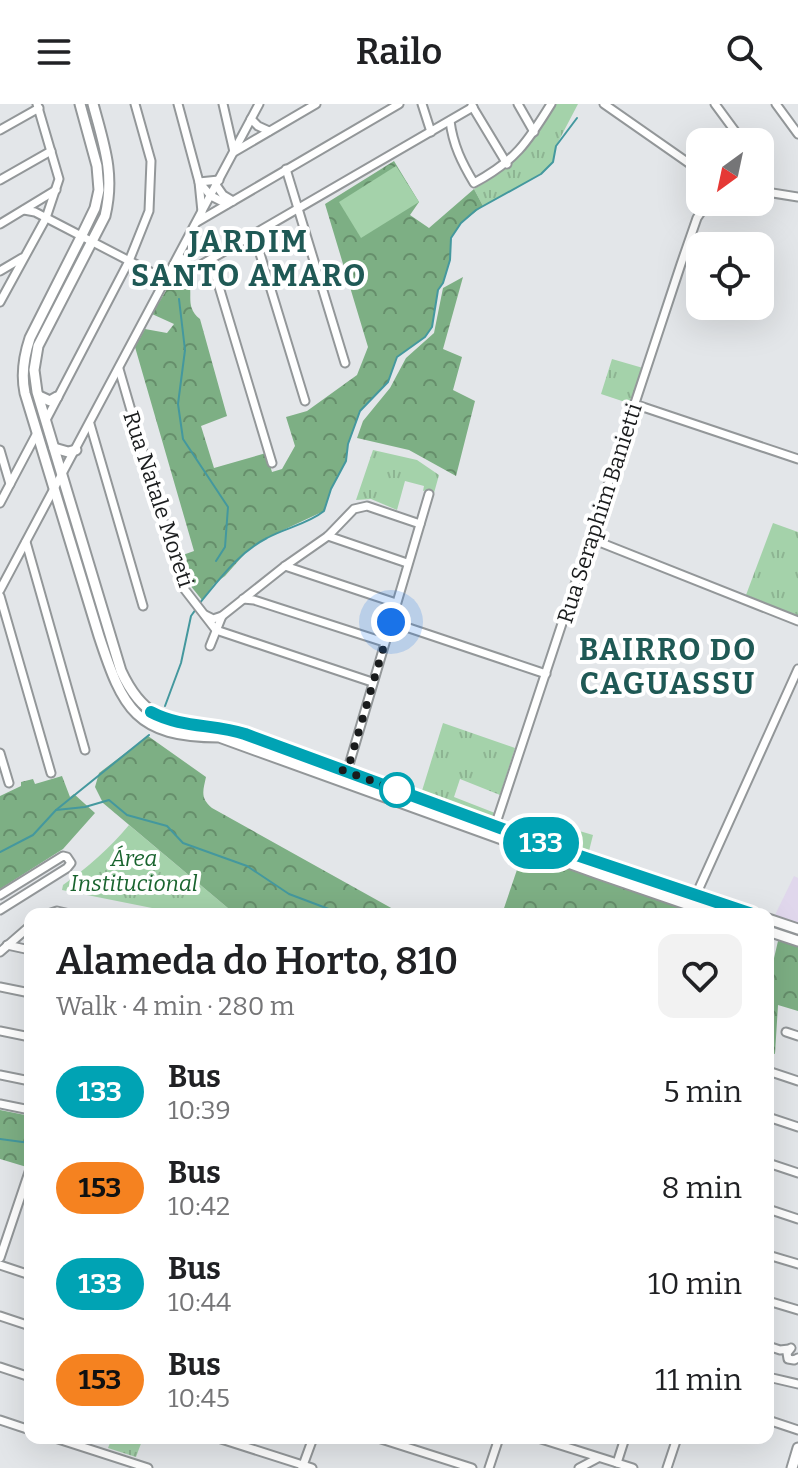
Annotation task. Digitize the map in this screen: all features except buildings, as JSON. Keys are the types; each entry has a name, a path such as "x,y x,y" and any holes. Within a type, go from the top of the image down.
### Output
{"main road":[{"path":"80,104 97,166 99,190 95,208 40,314 25,354 23,386 111,672 124,699 146,722 179,736 219,737 698,908"},
{"path":"93,104 111,176 105,216 38,346 34,370 37,392 121,671 134,695 151,712 174,722 227,728 495,826 734,908"},
{"path":"37,392 45,400 56,399"},
{"path":"35,425 39,411 44,415"},
{"path":"54,448 68,452 78,446"},
{"path":"470,828 487,832 495,826"},
{"path":"774,921 798,929"},
{"path":"774,933 798,941"},
{"path":"792,1468 798,1448"}],"street":[{"path":"44,415 56,399 129,261 149,211 151,161 135,104"},
{"path":"178,104 199,182 202,212"},
{"path":"223,104 234,152"},
{"path":"51,773 3,613 0,593 259,104"},
{"path":"234,152 316,104"},
{"path":"197,222 399,104"},
{"path":"422,104 431,132"},
{"path":"518,104 534,132"},
{"path":"450,121 460,159 474,183 507,164 523,148 551,104"},
{"path":"604,104 686,163"},
{"path":"715,104 733,128"},
{"path":"776,104 798,134"},
{"path":"24,210 46,218 166,280 180,277 211,260 450,121 472,105 507,164"},
{"path":"0,130 38,106 59,179 46,218 3,286 0,302"},
{"path":"229,128 250,122 269,131"},
{"path":"229,128 242,137 259,137"},
{"path":"0,180 51,151"},
{"path":"286,169 345,363"},
{"path":"199,182 218,183"},
{"path":"199,182 211,196 230,202"},
{"path":"218,183 230,202"},
{"path":"0,224 56,190"},
{"path":"774,193 798,194"},
{"name":"Rua Seraphim Banietti","path":"495,826 698,216"},
{"path":"254,234 305,401"},
{"path":"179,256 197,268"},
{"path":"0,271 23,257"},
{"path":"211,260 272,463"},
{"name":"Rua Natale Moreti","path":"119,369 182,586 216,630"},
{"name":"Rua Natale Moreti","path":"108,389 125,394"},
{"path":"634,404 798,459"},
{"path":"90,424 143,606"},
{"path":"0,503 25,457 35,425"},
{"path":"78,446 95,443"},
{"path":"0,450 10,484"},
{"path":"25,457 34,453 46,461"},
{"path":"342,770 349,765 429,494"},
{"path":"204,613 213,619 222,616 328,536 358,507 367,506 420,524"},
{"path":"44,509 52,508 62,516"},
{"path":"340,524 340,537 349,543"},
{"path":"328,536 407,563"},
{"path":"589,538 798,621"},
{"path":"26,542 85,750"},
{"path":"303,554 301,565 306,573"},
{"path":"15,562 32,561"},
{"path":"285,566 396,603"},
{"path":"261,585 261,595 274,606"},
{"path":"243,599 384,642"},
{"path":"210,646 222,616"},
{"path":"391,622 546,674"},
{"path":"216,630 372,682"},
{"path":"696,895 798,669"},
{"path":"0,753 9,783"},
{"path":"0,895 63,856 70,859 67,868 0,910"},
{"path":"0,952 24,931"},
{"path":"16,937 24,944"},
{"path":"7,945 24,949"},
{"path":"0,987 24,992"},
{"path":"0,1031 24,1036"},
{"path":"786,1032 798,1036"},
{"path":"774,1073 798,1081"},
{"path":"0,1075 24,1080"},
{"path":"0,1104 24,1109"},
{"path":"774,1119 798,1127"},
{"path":"774,1165 798,1173"},
{"path":"0,1258 24,1187"},
{"path":"774,1211 798,1219"},
{"path":"774,1257 798,1264"},
{"path":"0,1265 24,1273"},
{"path":"774,1303 798,1310"},
{"path":"0,1316 24,1324"},
{"path":"0,1367 24,1375"},
{"path":"774,1377 798,1382"},
{"path":"0,1420 24,1428"},
{"path":"774,1422 798,1430"},
{"path":"74,1444 148,1468"},
{"path":"236,1444 306,1467 312,1444"},
{"path":"397,1444 472,1468"},
{"path":"489,1468 497,1444"},
{"path":"558,1444 633,1468"},
{"path":"574,1444 579,1468 598,1458"},
{"path":"617,1463 623,1444"},
{"path":"667,1468 675,1444"}],"shaded area":[{"path":"794,876 798,878 798,923 775,915"}],"green space":[{"path":"556,104 578,104 556,146 553,162 541,174 483,206 474,189 522,153"},
{"path":"394,161 419,202 410,215 429,228 474,189 483,206 461,223 451,238 450,260 438,290 432,327 425,337 397,357 388,382 360,411 348,444 346,461 331,489 324,511 264,539 248,550 202,600 190,585 180,556 194,551 135,347 145,329 167,333 174,324 152,314 170,284 189,280 191,306 200,319 227,416 201,426 214,468 266,453 272,472 282,469 295,446 286,417 307,411 357,375 368,347 325,204"},
{"path":"396,166 419,202 361,238 339,202"},
{"path":"463,277 443,349 462,357 453,390 475,401 456,476 409,450 357,438 363,421 390,388 406,358 434,333 443,288"},
{"path":"612,359 643,368 631,404 601,394"},
{"path":"373,450 417,460 439,475 434,493 430,489 423,491 424,486 405,481 397,510 371,499 356,500"},
{"path":"773,523 798,532 798,616 746,595"},
{"path":"443,723 515,748 500,795 460,779 454,797 495,813 493,818 421,794"},
{"path":"148,736 206,777 204,797 212,808 391,908 228,908 103,803 95,787 99,773"},
{"path":"62,776 70,797 74,794 95,813 63,849 0,889 0,796 21,786 21,782 33,779 35,784"},
{"name":"Área Institucional","path":"129,825 228,908 152,908 62,890 63,885 114,842"},
{"path":"566,827 593,835 589,851 562,843"},
{"path":"523,852 681,908 504,908"},
{"path":"778,941 798,946 798,1011 778,1005 775,1054 774,1054 774,958"},
{"path":"0,1110 24,1115 24,1166 0,1159"},
{"path":"110,1444 141,1444 136,1457 108,1448"}],"waterway":[{"path":"199,604 247,551 324,511 331,489 346,461 348,444 360,411 388,382 397,357 425,337 432,327 438,290 450,260 451,238 461,223 476,210 541,174 553,162 556,146 577,118"},
{"path":"179,299 185,350 178,404 183,439 228,507 225,547 216,561"},
{"path":"165,706 181,663 191,616 196,609"},
{"path":"0,852 33,835 56,810 149,735"},
{"path":"56,810 85,807 109,800 127,815 167,826 183,843 247,866 289,894 326,908"},
{"path":"0,1139 24,1142"}],"bus line":[{"name":"133","path":"151,712 174,722 217,726 245,734 538,842 734,908"}],"district":[{"name":"JARDIM SANTO AMARO","path":"249,259"},
{"name":"BAIRRO DO CAGUASSU","path":"668,667"}],"route":[{"path":"391,622 349,765 342,770 397,790"}]}
